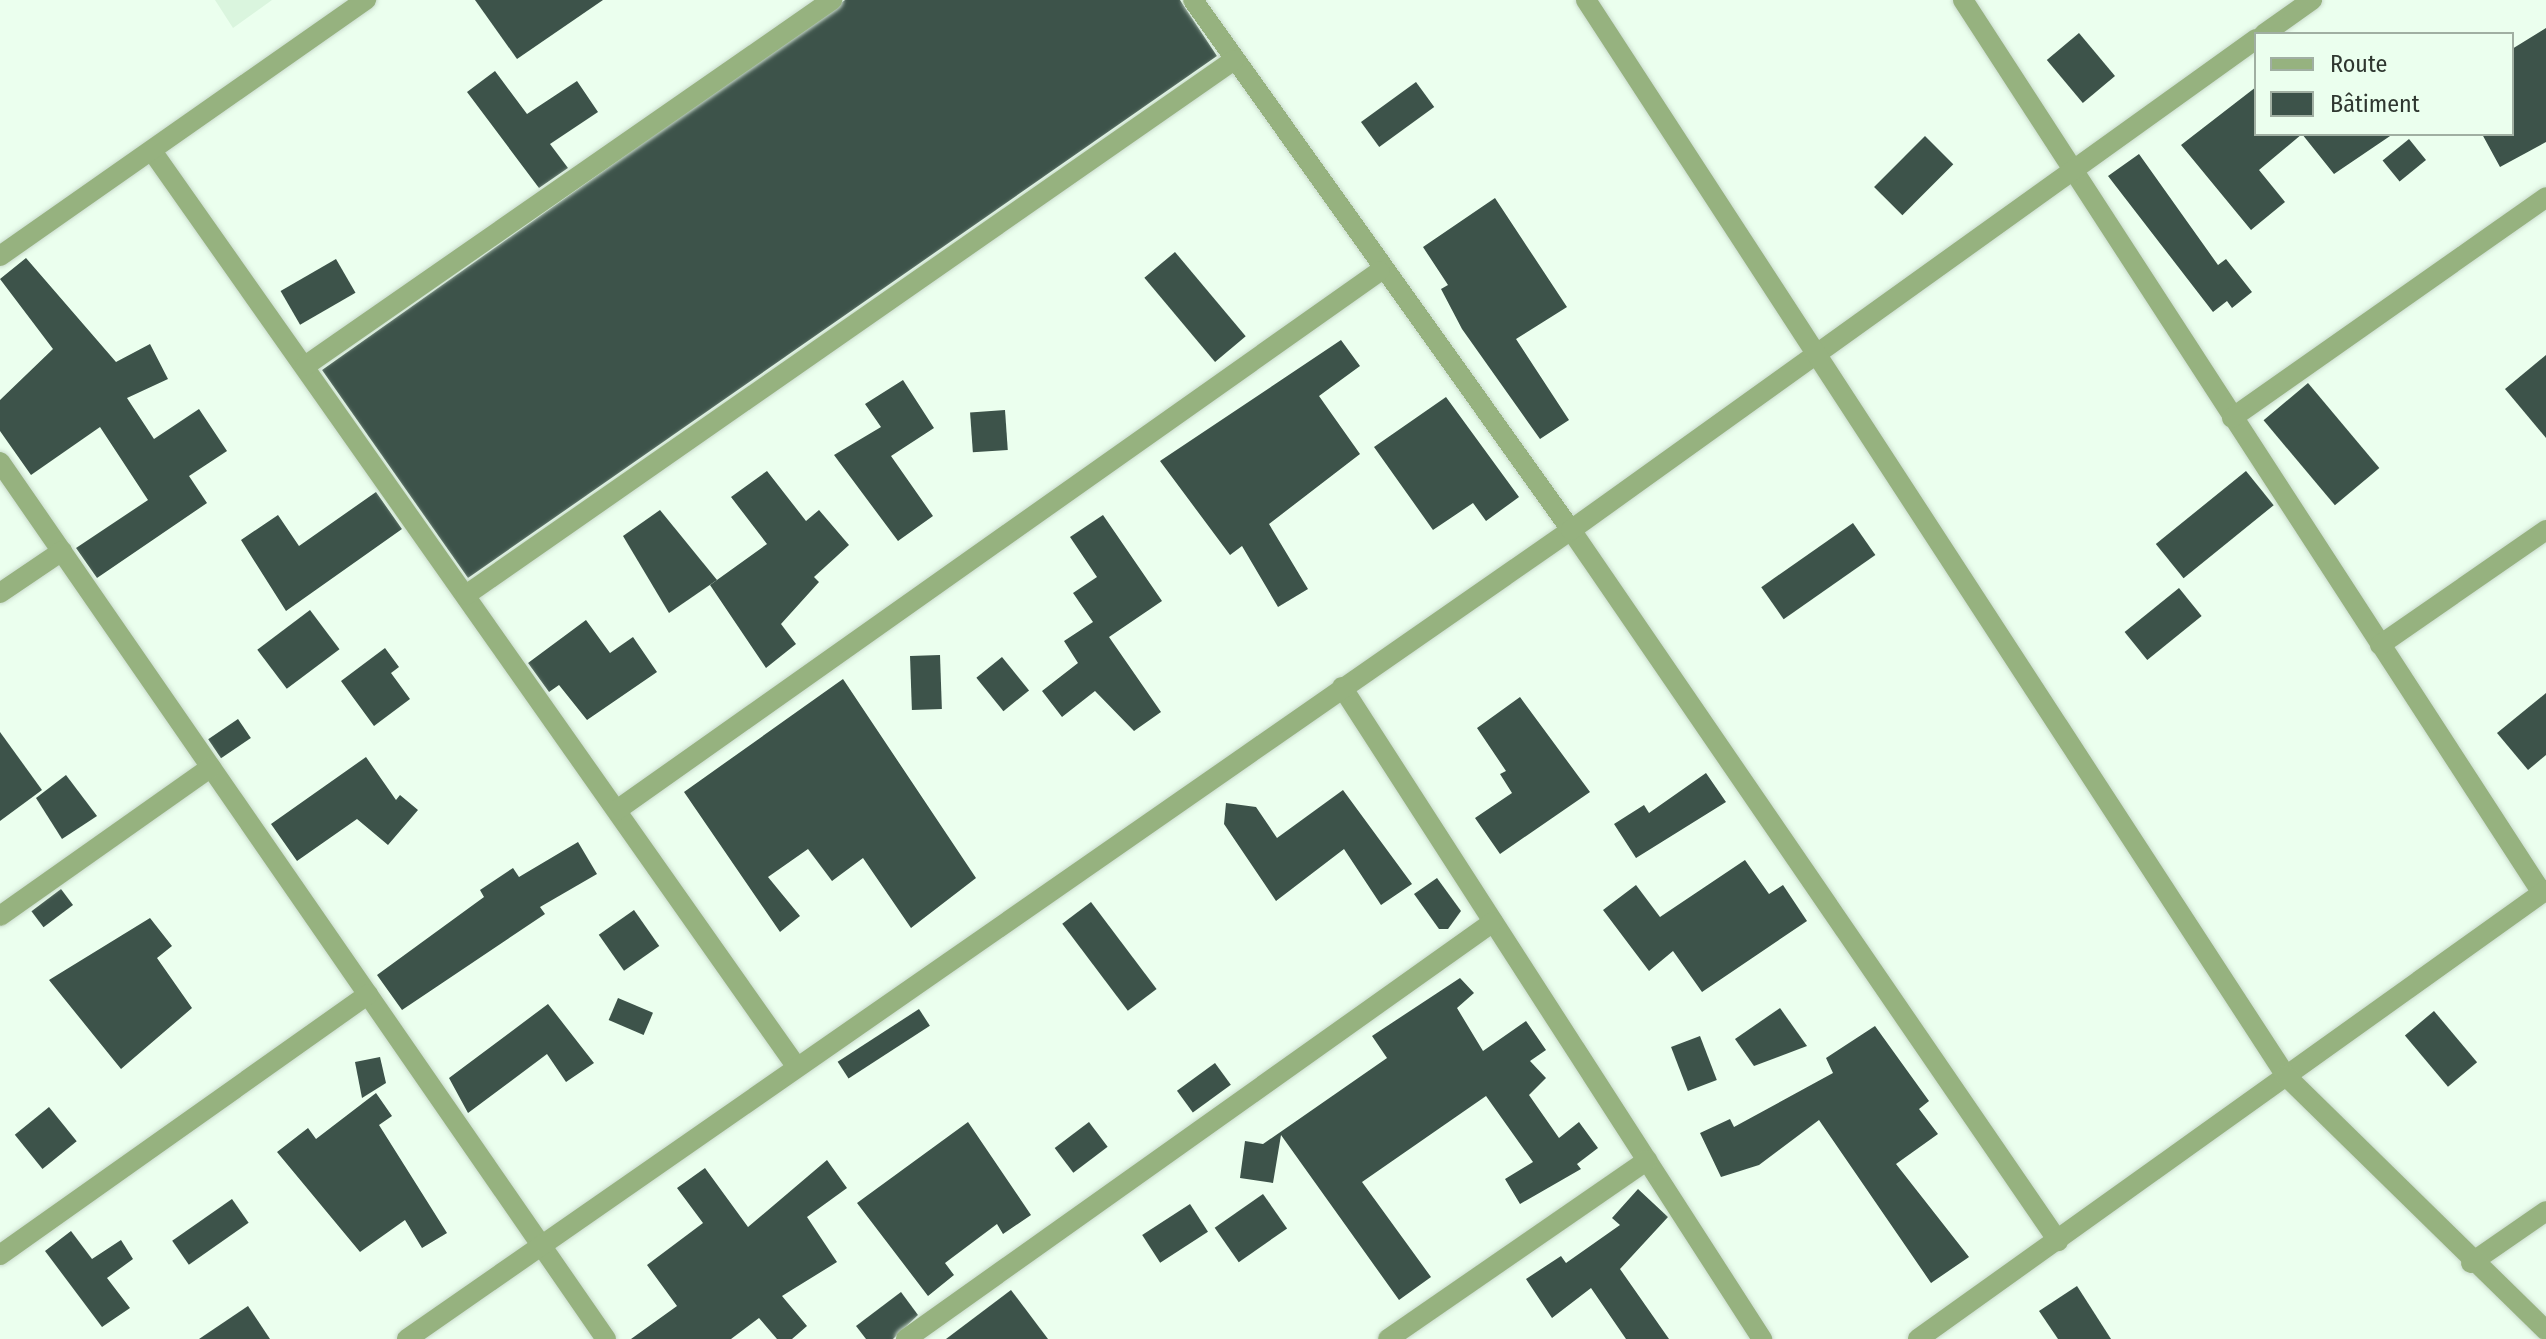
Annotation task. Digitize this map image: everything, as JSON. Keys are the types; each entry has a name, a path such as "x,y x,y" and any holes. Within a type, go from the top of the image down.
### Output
{"street":[{"path":"0,256 366,0"},
{"path":"305,366 832,0"},
{"path":"1193,0 1380,271 1571,530 2058,1241"},
{"path":"1586,0 1821,353 2286,1076 2471,1263 2546,1331"},
{"path":"1918,1339 2544,891 2380,645 1963,0"},
{"path":"2267,32 2312,0"},
{"path":"407,1339 1571,530 2254,40"},
{"path":"466,595 1234,60"},
{"path":"152,151 796,1066"},
{"path":"2232,418 2546,197"},
{"path":"617,810 1380,271"},
{"path":"0,462 606,1339"},
{"path":"2380,645 2546,530"},
{"path":"0,593 62,551"},
{"path":"1342,687 1762,1339"},
{"path":"0,916 211,767"},
{"path":"906,1339 1493,922"},
{"path":"0,1255 368,994"},
{"path":"1388,1339 1647,1160"},
{"path":"2471,1263 2546,1211"}],"shaded area":[{"path":"215,0 272,0 233,28"}],"building":[{"path":"475,0 603,0 517,59"},
{"path":"845,0 1180,0 1217,56 468,578 322,370"},
{"path":"2546,28 2546,142 2500,167 2483,136 2514,136 2514,48"},
{"path":"2079,33 2115,76 2083,103 2047,60"},
{"path":"495,71 527,114 577,81 598,112 550,144 568,168 539,188 467,92"},
{"path":"1416,82 1434,107 1379,147 1361,122"},
{"path":"2254,89 2254,136 2300,136 2259,170 2285,202 2251,230 2181,145"},
{"path":"1925,136 1953,164 1902,215 1874,187"},
{"path":"2304,136 2390,136 2334,174"},
{"path":"2409,139 2426,160 2400,181 2383,160"},
{"path":"2139,154 2218,265 2226,259 2252,292 2232,308 2227,301 2213,312 2108,176"},
{"path":"1495,198 1567,307 1516,339 1569,420 1540,439 1462,329 1441,289 1448,285 1423,247"},
{"path":"1175,252 1246,336 1215,362 1144,278"},
{"path":"26,258 116,362 150,344 168,379 127,398 154,439 199,409 227,451 189,476 207,503 97,578 76,548 148,500 100,427 31,475 0,431 0,400 53,349 0,279"},
{"path":"336,259 356,293 300,325 281,291"},
{"path":"1341,340 1360,366 1319,396 1360,454 1269,524 1308,589 1278,607 1242,546 1230,555 1160,461"},
{"path":"2546,355 2546,438 2505,389"},
{"path":"903,380 934,428 891,456 933,516 898,541 834,455 881,427 865,404"},
{"path":"2308,383 2379,468 2335,505 2264,420"},
{"path":"1446,397 1519,497 1486,521 1473,503 1433,530 1374,447"},
{"path":"1005,410 1008,450 973,452 970,412"},
{"path":"767,471 806,521 819,510 849,545 814,577 819,582 781,624 796,644 766,668 710,585 767,544 731,497"},
{"path":"2246,471 2274,505 2184,578 2156,544"},
{"path":"376,492 402,529 286,611 241,540 278,515 299,546"},
{"path":"660,510 717,580 669,613 623,536"},
{"path":"1103,515 1162,601 1109,637 1161,712 1134,731 1095,691 1062,717 1042,691 1078,663 1064,641 1093,622 1073,593 1097,577 1070,537"},
{"path":"1853,523 1875,555 1784,619 1761,587"},
{"path":"2179,588 2202,616 2147,660 2125,632"},
{"path":"310,610 339,649 287,689 257,650"},
{"path":"586,620 610,653 633,637 657,672 587,720 559,685 549,692 528,663"},
{"path":"385,648 399,667 391,673 410,699 374,726 341,681"},
{"path":"940,655 942,709 912,710 910,656"},
{"path":"1002,657 1029,690 1003,711 976,678"},
{"path":"843,679 976,878 911,928 863,858 832,881 808,849 768,877 800,916 780,932 684,792"},
{"path":"2546,693 2546,755 2528,770 2497,733"},
{"path":"1520,697 1590,792 1500,854 1475,818 1512,793 1500,774 1506,771 1477,728"},
{"path":"238,719 251,738 221,758 208,739"},
{"path":"0,732 42,790 0,821"},
{"path":"366,757 396,800 400,795 418,810 388,845 357,819 297,861 271,824"},
{"path":"1706,773 1726,802 1636,858 1614,824 1644,805 1649,813"},
{"path":"66,775 97,816 62,839 36,798"},
{"path":"1343,790 1412,884 1381,905 1344,849 1276,901 1224,824 1226,803 1256,807 1277,838"},
{"path":"578,842 597,874 540,907 545,914 402,1010 377,975 484,897 480,890 513,868 519,877"},
{"path":"1745,860 1769,894 1783,885 1807,921 1702,992 1673,951 1649,971 1603,910 1636,885 1660,917"},
{"path":"1437,878 1461,911 1448,929 1439,929 1414,894"},
{"path":"61,889 73,905 43,927 31,911"},
{"path":"1091,902 1157,989 1128,1011 1062,924"},
{"path":"634,910 659,946 624,971 599,935"},
{"path":"150,918 172,946 157,958 192,1008 121,1069 49,980"},
{"path":"1460,978 1474,993 1457,1008 1483,1051 1526,1021 1546,1050 1530,1061 1546,1078 1529,1095 1559,1138 1579,1122 1598,1148 1577,1164 1581,1169 1520,1204 1505,1179 1533,1162 1486,1096 1362,1182 1431,1277 1399,1300 1281,1135 1273,1183 1240,1178 1245,1141 1263,1144 1387,1058 1372,1036"},
{"path":"618,998 653,1013 644,1035 609,1020"},
{"path":"548,1004 594,1063 566,1082 547,1054 468,1113 449,1078"},
{"path":"1780,1008 1807,1046 1754,1066 1735,1039"},
{"path":"919,1009 930,1026 849,1079 838,1062"},
{"path":"2434,1011 2477,1062 2448,1087 2405,1035"},
{"path":"1875,1026 1929,1101 1919,1109 1938,1134 1896,1164 1969,1257 1931,1283 1819,1120 1759,1165 1721,1177 1700,1133 1730,1119 1734,1127 1833,1073 1826,1058"},
{"path":"1700,1036 1717,1080 1688,1091 1671,1047"},
{"path":"380,1057 386,1083 362,1098 355,1062"},
{"path":"1215,1063 1231,1085 1193,1112 1177,1091"},
{"path":"376,1093 392,1116 379,1125 447,1233 422,1248 405,1220 360,1252 277,1152 308,1128 316,1139"},
{"path":"49,1107 77,1141 42,1169 15,1135"},
{"path":"968,1122 1031,1215 1003,1234 997,1224 945,1263 954,1275 928,1296 857,1203"},
{"path":"1089,1122 1108,1147 1073,1173 1055,1148"},
{"path":"827,1160 847,1188 807,1217 837,1262 782,1296 807,1326 792,1339 777,1339 759,1318 731,1339 631,1339 677,1306 647,1265 703,1223 677,1188 705,1168 748,1227"},
{"path":"1638,1189 1668,1217 1620,1269 1669,1339 1626,1339 1591,1288 1552,1318 1526,1279 1561,1256 1566,1263 1620,1225 1612,1218"},
{"path":"1263,1194 1287,1228 1239,1262 1215,1228"},
{"path":"232,1199 249,1223 189,1265 172,1241"},
{"path":"1190,1204 1208,1232 1160,1263 1142,1235"},
{"path":"71,1231 92,1259 121,1240 133,1259 107,1278 130,1308 102,1327 45,1251"},
{"path":"2077,1286 2111,1339 2058,1339 2039,1311"},
{"path":"1011,1290 1048,1339 946,1339"},
{"path":"901,1292 918,1315 893,1339 866,1339 856,1326"},
{"path":"248,1306 270,1339 199,1339"}]}
